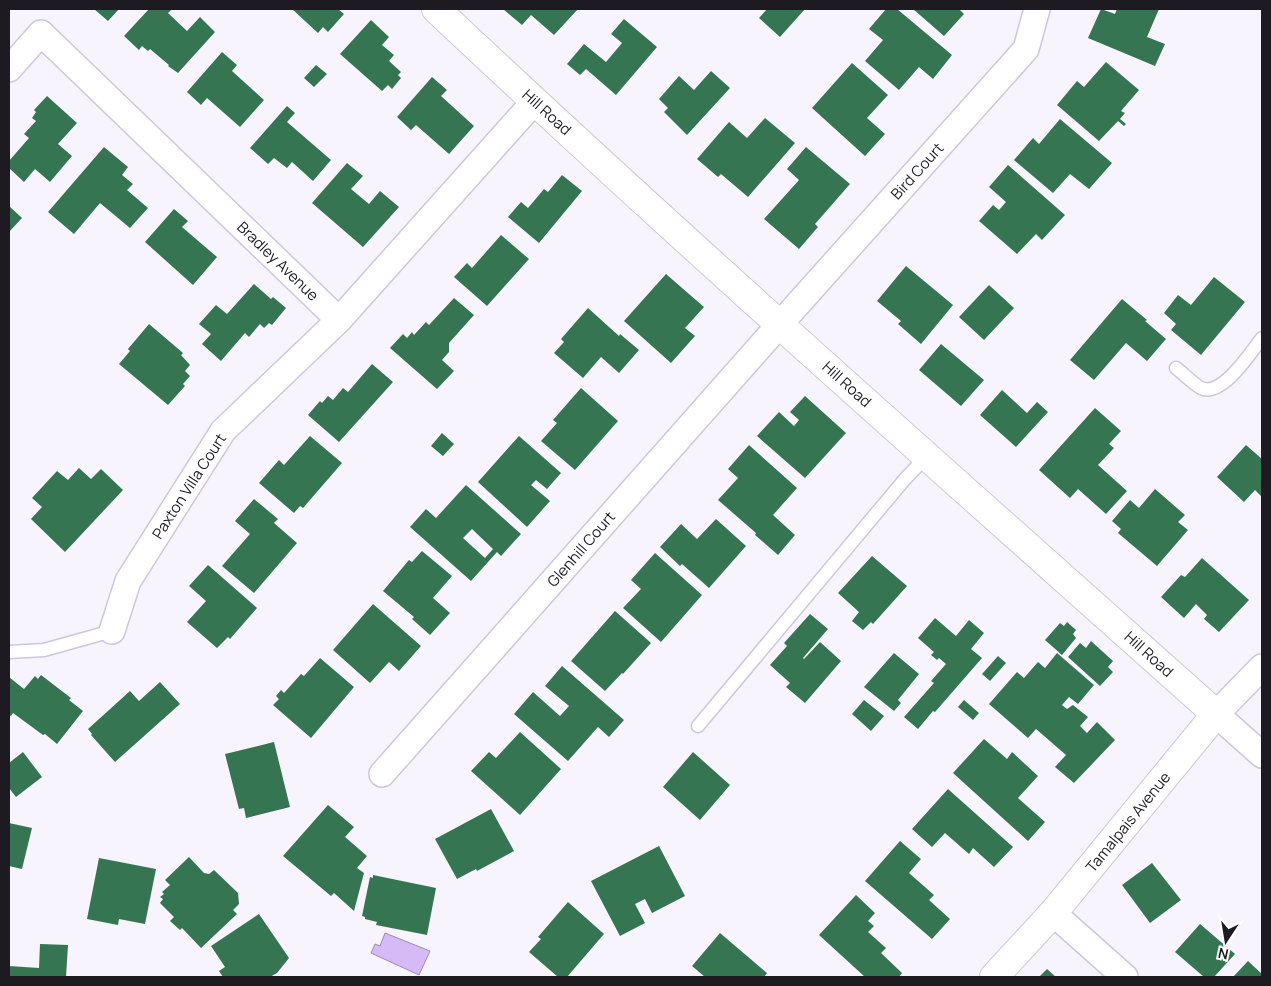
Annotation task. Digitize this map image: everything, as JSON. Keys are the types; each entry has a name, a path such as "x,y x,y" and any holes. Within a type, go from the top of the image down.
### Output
{"street":[{"name":"Hill Road","path":"436,9 534,102 1262,755"},
{"name":"Bird Court","path":"780,324 1026,50 1037,9"},
{"name":"Bradley Avenue","path":"9,69 41,33 339,320"},
{"path":"339,320 534,102"},
{"name":"Paxton Villa Court","path":"112,631 128,581 223,431 339,320"},
{"name":"Glenhill Court","path":"382,774 780,324"},
{"name":"Tamalpais Avenue","path":"994,977 1053,913 1216,714 1262,667"},
{"path":"1053,913 1125,977"}],"lane":[{"path":"1176,368 1202,388 1208,389 1220,386 1232,376 1262,338"},
{"path":"698,726 927,456"},
{"path":"9,652 44,650 112,631"}],"shaded area":[{"path":"385,933 430,951 419,975 371,953 375,944 380,946"}],"building":[{"path":"94,9 119,9 108,21"},
{"path":"149,9 172,9 168,13 187,31 200,17 215,32 178,73 150,49 148,51 142,46 139,50 124,36"},
{"path":"292,9 338,9 344,14 328,32 323,27 318,33"},
{"path":"503,9 578,9 554,35 531,15 522,25"},
{"path":"767,9 805,9 780,37 759,18"},
{"path":"886,9 897,9 952,55 933,79 919,67 899,90 865,61 883,40 869,29"},
{"path":"913,9 961,9 964,14 944,36"},
{"path":"1101,9 1115,14 1117,9 1159,9 1147,37 1165,44 1155,66 1088,38"},
{"path":"624,19 657,47 616,95 586,69 580,75 567,64 584,44 606,62 622,43 611,34"},
{"path":"371,20 389,37 382,45 394,55 389,61 401,72 398,75 401,78 392,89 388,85 382,91 340,54"},
{"path":"222,52 237,65 232,71 264,100 240,127 207,98 201,105 187,92"},
{"path":"1106,62 1139,90 1121,111 1125,113 1120,119 1126,124 1124,126 1118,121 1099,141 1057,105 1077,81 1084,87"},
{"path":"852,63 888,95 867,118 885,134 865,156 812,108"},
{"path":"316,65 327,74 314,87 304,78"},
{"path":"711,71 730,88 687,135 664,112 668,108 659,99 679,76 694,90"},
{"path":"432,77 447,90 441,96 474,126 449,154 416,125 411,130 397,117"},
{"path":"47,96 77,123 58,144 72,156 50,182 35,169 24,182 9,168 9,161 29,138 24,134 36,121 32,118 36,112 34,110"},
{"path":"287,106 295,113 287,122 331,160 313,181 292,162 287,168 274,158 268,164 250,148"},
{"path":"765,118 795,143 748,197 721,174 718,177 697,159 729,122 747,138"},
{"path":"1060,119 1112,163 1089,189 1070,174 1053,193 1014,160 1033,138 1039,144"},
{"path":"104,147 128,167 122,175 133,184 127,190 148,208 130,228 100,203 74,234 48,212"},
{"path":"806,147 850,184 815,224 818,227 799,249 764,219 799,180 787,169"},
{"path":"347,163 363,176 351,189 369,204 380,191 399,207 363,247 312,203"},
{"path":"1008,165 1065,215 1042,240 1036,234 1017,254 979,221 993,205 999,210 1006,202 989,187"},
{"path":"562,175 582,191 539,243 508,217 521,202 528,208 544,189 548,192"},
{"path":"9,206 22,218 9,232"},
{"path":"174,209 188,221 182,227 217,257 193,285 145,242"},
{"path":"501,235 529,259 487,306 454,277 467,263 472,268"},
{"path":"906,266 953,305 921,344 898,324 901,321 877,301"},
{"path":"666,274 704,307 685,328 695,336 671,363 624,321"},
{"path":"1214,277 1245,302 1201,355 1171,330 1176,324 1164,313 1178,295 1191,305"},
{"path":"254,284 271,299 273,297 286,308 272,325 269,323 264,328 260,324 249,337 245,333 221,361 202,344 211,334 199,324 216,305 227,314"},
{"path":"989,285 1014,308 984,340 959,317"},
{"path":"454,298 474,315 449,343 449,352 442,360 454,371 437,389 390,348 403,334 407,338 412,332 414,335 426,322 429,325"},
{"path":"1122,299 1166,339 1147,361 1126,343 1094,380 1070,360"},
{"path":"588,308 619,336 620,334 639,350 619,373 601,357 583,378 554,353 564,342 561,339"},
{"path":"149,324 183,353 181,355 190,365 185,371 190,376 183,384 185,386 168,405 119,364 130,351 128,349"},
{"path":"941,344 984,380 961,406 919,370"},
{"path":"372,364 393,382 339,442 308,415 320,401 322,403 328,396 333,400 343,388 348,392"},
{"path":"581,388 618,421 575,470 541,441 557,423 553,420"},
{"path":"1002,390 1027,413 1037,402 1048,412 1016,447 980,415"},
{"path":"805,396 846,433 805,478 757,436 779,412 794,426 799,420 790,412"},
{"path":"1095,408 1121,431 1109,444 1114,448 1098,465 1127,491 1106,514 1078,489 1070,498 1039,470"},
{"path":"442,433 454,444 443,456 431,446"},
{"path":"310,436 342,463 303,508 300,506 294,513 259,483 279,460 284,465"},
{"path":"519,436 561,473 547,489 536,480 531,485 550,501 527,527 478,482"},
{"path":"749,445 797,488 773,515 795,535 778,555 718,500 738,478 728,469"},
{"path":"1246,445 1262,459 1262,495 1255,490 1244,502 1217,477"},
{"path":"79,468 91,479 101,469 123,490 65,552 31,519 42,507 32,498 57,471 68,480"},
{"path":"466,485 521,534 501,556 497,552 471,581 410,527 426,509 436,518","holes":["472,529 493,549 485,558 463,538"]},
{"path":"1155,489 1185,515 1178,522 1188,530 1157,566 1118,533 1121,529 1112,521 1130,500 1139,508"},
{"path":"254,499 278,519 274,523 297,543 254,593 222,566 250,534 235,521"},
{"path":"716,519 746,546 709,588 682,564 680,566 660,547 681,524 697,539"},
{"path":"422,551 452,576 433,598 450,613 430,635 412,619 414,617 383,591 409,560 412,562"},
{"path":"655,553 702,595 661,642 623,608 641,589 631,580"},
{"path":"872,556 907,586 873,624 871,622 863,630 852,621 859,612 838,593"},
{"path":"1202,558 1249,600 1219,632 1204,619 1207,615 1196,604 1184,618 1161,597 1181,575 1185,577"},
{"path":"208,565 257,608 230,639 228,637 217,648 187,622 206,601 189,586"},
{"path":"373,604 421,646 399,671 389,662 370,683 333,650"},
{"path":"615,611 651,643 605,691 571,661"},
{"path":"810,614 828,629 803,658 820,642 841,661 805,703 786,687 790,683 770,665 787,646 784,643"},
{"path":"935,618 956,636 969,620 984,633 971,649 982,658 918,729 904,717 934,683 931,681 946,664 939,658 937,660 931,655 934,652 918,638"},
{"path":"1067,622 1076,630 1073,634 1076,638 1062,655 1045,640 1060,623 1064,626"},
{"path":"1091,641 1113,661 1108,667 1113,672 1100,686 1068,657 1080,643 1086,648"},
{"path":"894,653 919,674 898,700 901,703 894,711 864,687"},
{"path":"1057,653 1094,685 1078,704 1069,697 1062,705 1067,709 1073,705 1088,717 1080,726 1087,733 1097,722 1115,740 1074,783 1055,767 1066,755 1036,729 1028,738 989,704 1017,672 1024,678 1038,662 1045,668"},
{"path":"998,656 1006,663 990,681 982,674"},
{"path":"320,658 354,687 311,738 273,705 279,699 276,696 281,690 284,693 301,674 304,676"},
{"path":"562,666 624,720 609,737 598,727 568,761 514,714 533,692 560,716 569,706 545,686"},
{"path":"41,675 71,698 69,700 83,711 57,744 13,713 11,716 9,715 9,677 24,689 35,676 38,679"},
{"path":"160,682 180,704 115,762 88,729 130,691 139,701"},
{"path":"864,700 884,716 871,731 852,714"},
{"path":"964,700 979,713 973,720 958,707"},
{"path":"520,732 561,769 520,815 471,771 489,752 496,758"},
{"path":"984,739 1007,759 1012,752 1038,776 1018,798 1045,822 1028,841 953,773"},
{"path":"274,742 290,807 246,818 244,808 239,809 225,754"},
{"path":"23,752 42,777 16,797 9,788 9,763"},
{"path":"693,752 730,785 700,820 663,787"},
{"path":"948,789 1013,847 994,867 973,848 969,854 945,833 932,847 912,829"},
{"path":"328,805 354,827 345,837 367,856 357,868 364,873 354,911 334,893 331,896 283,856"},
{"path":"491,809 514,851 477,871 476,869 457,879 435,839"},
{"path":"9,823 32,828 22,869 9,866"},
{"path":"900,841 921,859 909,873 934,895 929,900 950,919 932,939 865,881"},
{"path":"659,846 685,896 652,913 645,899 635,904 645,923 620,936 591,881"},
{"path":"189,857 204,873 209,874 214,870 238,893 239,904 233,910 237,914 201,948 182,928 180,930 170,921 174,917 160,903 163,899 160,897 164,894 162,892 170,885 165,880"},
{"path":"99,858 156,869 145,924 119,919 118,925 87,919"},
{"path":"1152,863 1181,900 1150,923 1122,885"},
{"path":"373,875 436,888 427,935 376,925 377,922 365,919 362,916 370,877 373,878"},
{"path":"856,895 875,913 868,921 874,926 868,932 886,948 881,953 902,973 899,977 865,977 819,935"},
{"path":"568,902 604,934 567,977 558,977 529,952 541,939 538,937"},
{"path":"259,914 289,958 277,973 270,977 223,977 219,971 225,967 211,946"},
{"path":"1200,924 1235,954 1214,977 1204,977 1175,952"},
{"path":"720,933 767,973 764,977 705,977 692,966"},
{"path":"40,944 68,945 66,977 9,977 9,966 39,968"},
{"path":"1248,961 1262,974 1262,977 1233,977"},
{"path":"1047,969 1056,977 1039,977"}]}
